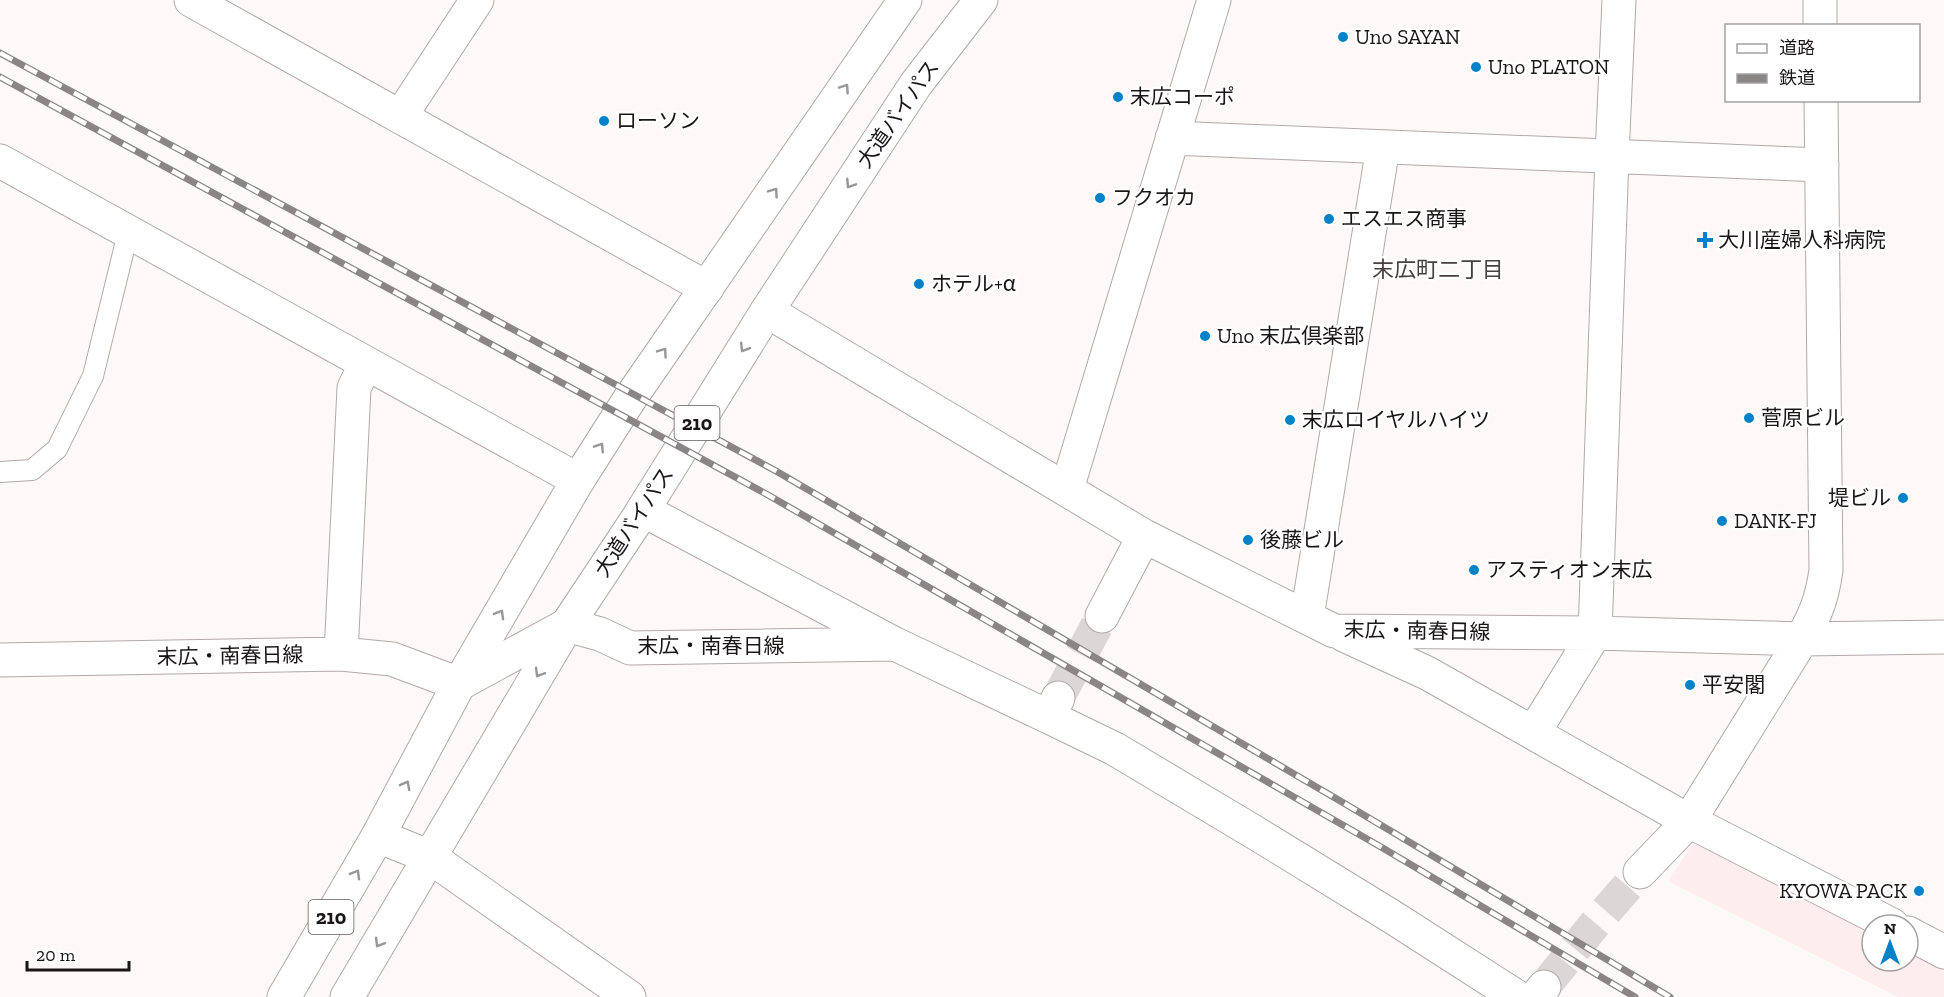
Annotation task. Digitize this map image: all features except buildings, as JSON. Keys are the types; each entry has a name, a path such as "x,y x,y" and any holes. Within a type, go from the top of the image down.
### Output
{"main road":[{"path":"191,0 707,288"},
{"path":"400,117 477,0"},
{"name":"210","path":"284,997 378,836 459,684 578,480 629,400 905,0"},
{"name":"大道バイパス","path":"347,997 567,625 643,510 767,311 916,84 981,0"},
{"path":"1067,489 1214,0"},
{"path":"1534,732 1595,633 1619,0"},
{"path":"1820,0 1820,24"},
{"path":"1640,872 1689,821 1802,639 1817,613 1824,588 1826,570 1821,102"},
{"path":"1173,138 1822,165"},
{"path":"1383,147 1321,624 1427,673 1689,821 1869,913"},
{"path":"0,161 578,480"},
{"name":"末広・南春日線","path":"767,311 1144,536 1321,624 1802,639 1944,637"},
{"path":"341,654 354,388 366,363"},
{"path":"643,510 895,644"},
{"path":"1102,616 1144,536"},
{"path":"459,684 567,625"},
{"name":"末広・南春日線","path":"567,625 600,634 630,648 895,644 1054,707 1115,749 1394,918 1532,994"},
{"name":"末広・南春日線","path":"0,660 341,654 392,659 459,684"},
{"path":"378,836 430,857 629,997"},
{"path":"1920,939 1944,952"}],"lane":[{"path":"0,472 32,470 57,449 93,376 128,233"}],"shaded area":[{"path":"1702,842 1860,926 1860,973 1920,973 1920,957 1944,970 1944,997 1898,997 1668,881 1691,846"}],"tunnel":[{"path":"1058,698 1102,616"},
{"path":"1544,987 1640,872"}],"railway":[{"path":"0,53 776,471 1670,997"},
{"path":"0,77 768,495 1381,847 1635,997"}],"place":[{"name":"Uno SAYAN","path":"1343,37"},
{"name":"Uno PLATON","path":"1476,67"},
{"name":"末広コーポ","path":"1118,97"},
{"name":"ローソン","path":"604,121"},
{"name":"フクオカ","path":"1100,198"},
{"name":"エスエス商事","path":"1329,219"},
{"name":"大川産婦人科病院","path":"1705,240"},
{"name":"ホテル+α","path":"919,284"},
{"name":"Uno 末広倶楽部","path":"1205,336"},
{"name":"菅原ビル","path":"1749,418"},
{"name":"末広ロイヤルハイツ","path":"1290,420"},
{"name":"堤ビル","path":"1903,498"},
{"name":"DANK-FJ","path":"1722,521"},
{"name":"後藤ビル","path":"1248,540"},
{"name":"アスティオン末広","path":"1474,570"},
{"name":"平安閣","path":"1690,685"},
{"name":"KYOWA PACK","path":"1919,891"}],"district":[{"name":"末広町二丁目","path":"1438,269"}]}
